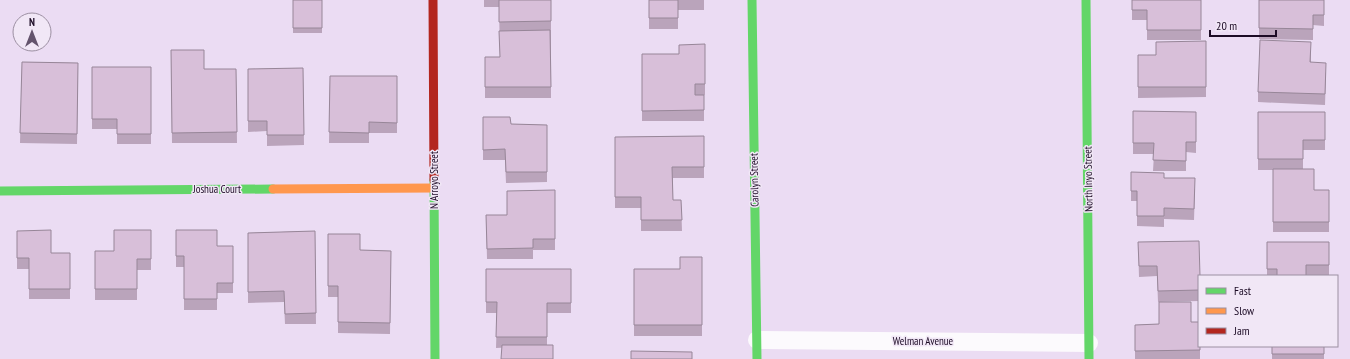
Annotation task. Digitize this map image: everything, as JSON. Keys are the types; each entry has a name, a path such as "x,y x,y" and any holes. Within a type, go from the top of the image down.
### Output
{"street":[{"name":"N Arroyo Street","path":"433,0 435,359"},
{"name":"Carolyn Street","path":"752,0 757,359"},
{"name":"North Inyo Street","path":"1086,0 1089,351"},
{"name":"Joshua Court","path":"0,191 434,188"},
{"name":"Welman Avenue","path":"757,340 1089,351"}],"building":[{"path":"293,0 322,0 322,28 293,28"},
{"path":"499,0 551,0 551,21 499,22"},
{"path":"649,0 678,0 678,18 649,18"},
{"path":"1132,0 1201,0 1201,30 1147,30 1147,10 1132,10"},
{"path":"1259,0 1324,0 1324,15 1313,15 1313,29 1259,28"},
{"path":"550,30 551,87 485,87 485,57 500,57 499,31"},
{"path":"1260,40 1311,42 1310,62 1326,63 1325,94 1258,92"},
{"path":"1206,41 1206,87 1138,87 1138,55 1156,55 1156,42"},
{"path":"705,44 705,84 695,84 695,95 704,95 704,110 642,111 642,54 679,54 679,45"},
{"path":"171,50 204,50 204,69 236,69 237,132 172,133"},
{"path":"22,62 78,63 77,134 20,133"},
{"path":"92,67 151,67 151,134 117,134 117,119 92,119"},
{"path":"303,68 304,135 267,135 267,121 248,121 248,69"},
{"path":"330,76 397,76 397,123 369,122 369,133 329,132"},
{"path":"1133,111 1196,112 1196,142 1186,142 1186,161 1153,160 1154,143 1133,143"},
{"path":"1258,112 1325,112 1325,140 1303,140 1303,159 1258,159"},
{"path":"483,117 510,117 511,124 547,125 547,172 506,172 505,149 483,150"},
{"path":"704,136 704,167 672,167 673,200 681,200 682,220 641,220 641,197 615,197 615,137"},
{"path":"1273,169 1314,169 1314,190 1329,190 1329,222 1273,222"},
{"path":"1131,172 1164,173 1164,178 1195,178 1194,209 1164,208 1164,216 1137,216 1137,191 1131,191"},
{"path":"555,190 555,239 533,239 533,248 487,249 486,215 507,215 507,191"},
{"path":"51,230 51,253 70,253 70,289 29,289 29,258 17,258 17,231"},
{"path":"114,230 151,230 151,259 137,259 137,289 95,289 95,251 114,251"},
{"path":"176,230 217,230 217,246 233,246 233,283 217,283 217,299 184,299 184,256 176,256"},
{"path":"315,231 316,313 285,314 284,291 248,292 248,233"},
{"path":"328,234 360,234 360,250 391,251 390,323 338,322 338,286 328,286"},
{"path":"1199,241 1200,275 1198,275 1198,290 1158,291 1157,266 1139,266 1138,242"},
{"path":"1267,242 1329,242 1329,265 1306,265 1306,275 1277,275 1277,269 1267,269"},
{"path":"680,257 702,257 702,325 634,325 634,269 680,269"},
{"path":"486,269 571,269 571,303 547,303 547,337 496,337 497,302 486,302"},
{"path":"1159,302 1191,302 1191,322 1198,322 1198,347 1200,347 1200,350 1135,351 1135,325 1159,324"},
{"path":"502,345 553,345 553,359 501,359"},
{"path":"1272,347 1324,347 1324,354 1272,354"},
{"path":"631,351 692,352 692,359 631,359"}],"traffic: fast":[{"path":"752,0 757,359"},
{"path":"1086,0 1089,359"},
{"path":"434,180 435,359"},
{"path":"0,191 273,189"}],"traffic: slow":[{"path":"273,189 433,188"}],"traffic: jam":[{"path":"433,0 434,180"}]}
